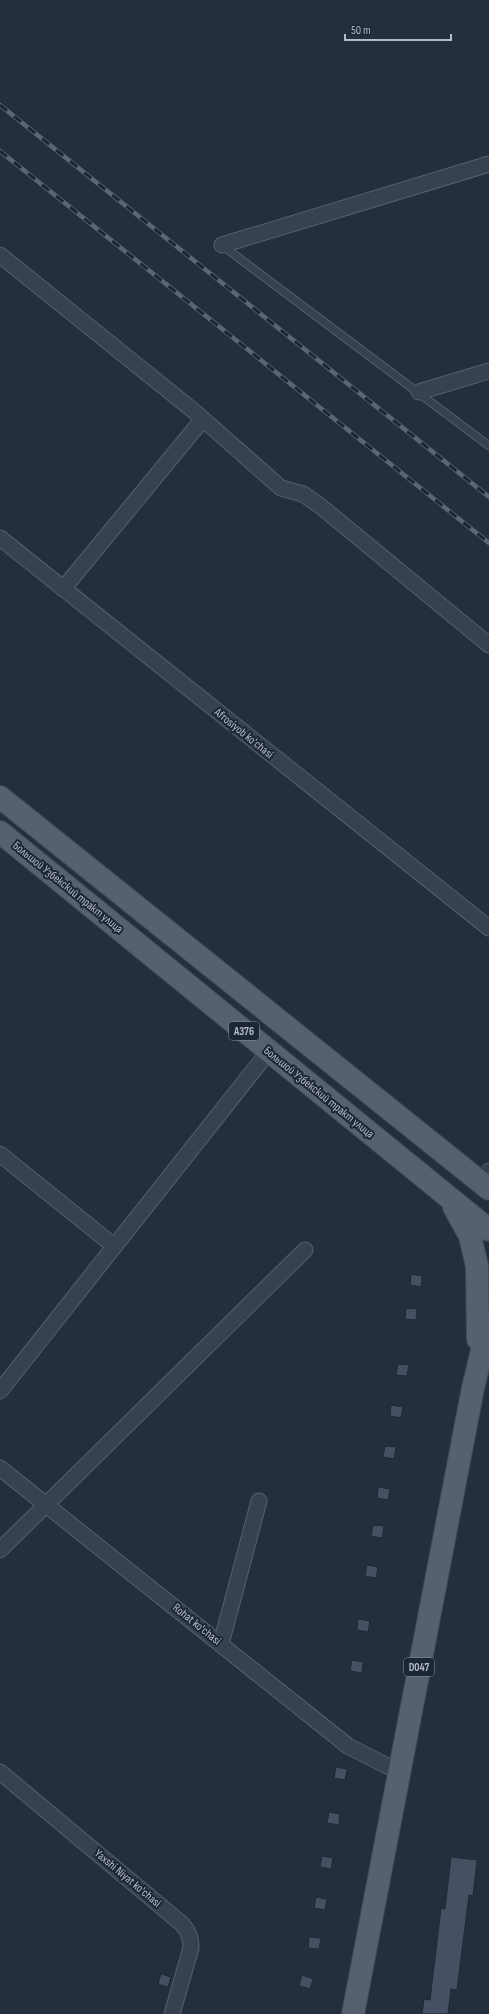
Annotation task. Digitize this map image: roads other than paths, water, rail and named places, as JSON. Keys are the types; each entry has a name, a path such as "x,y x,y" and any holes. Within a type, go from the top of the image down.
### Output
{"main road":[{"path":"0,796 486,1181"},
{"name":"Большой Узбекский тракт улица","path":"0,832 489,1230"},
{"name":"D047","path":"448,1197 470,1236 477,1266 483,1359"},
{"name":"D047","path":"353,2014 399,1772 483,1359 489,1321"}],"street":[{"path":"222,245 489,164"},
{"path":"0,255 203,419 281,488 303,494 319,505 489,645"},
{"path":"419,392 489,371"},
{"path":"64,589 203,419"},
{"name":"Afrosiyob ko'chasi","path":"0,538 489,928"},
{"path":"0,1391 269,1051"},
{"path":"0,1154 114,1246"},
{"path":"0,1550 48,1505 305,1250"},
{"name":"Rohat ko'chasi","path":"0,1468 348,1746 399,1772"},
{"path":"222,1644 259,1501"},
{"name":"Yaxshi Niyat ko'chasi","path":"0,1772 188,1930 191,1938 191,1948 172,2014"}],"lane":[{"path":"222,245 489,446"}],"railway":[{"path":"0,105 489,497"},
{"path":"0,151 489,543"}]}
